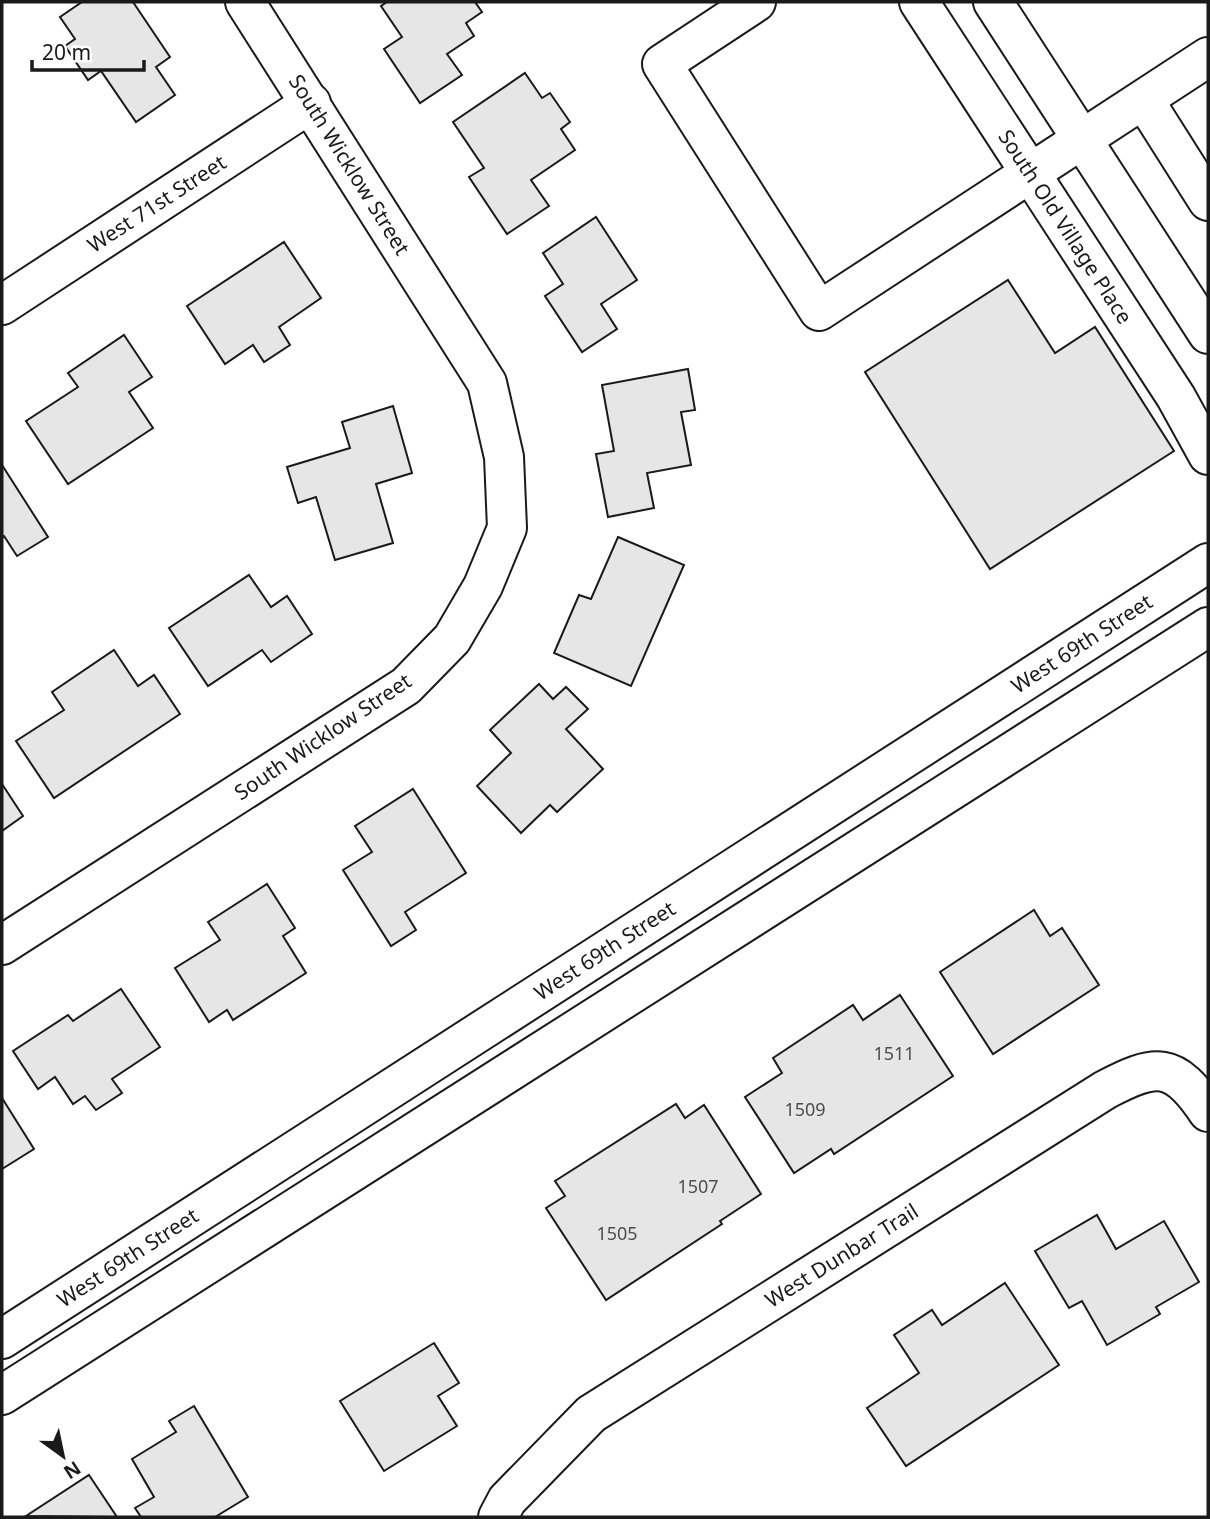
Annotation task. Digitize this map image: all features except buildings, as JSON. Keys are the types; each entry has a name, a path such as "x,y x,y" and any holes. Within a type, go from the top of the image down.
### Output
{"street":[{"name":"South Wicklow Street","path":"2,945 406,686 452,639 483,586 507,528 504,457 487,383 245,2"},
{"path":"756,2 662,64 819,311 1208,57"},
{"name":"South Old Village Place","path":"919,2 1176,397 1208,455"},
{"path":"993,2 1208,334"},
{"path":"1144,100 1208,201"},
{"name":"West 71st Street","path":"2,305 311,103"},
{"name":"West 69th Street","path":"2,1339 1208,563"},
{"path":"2,1395 1208,627"},
{"name":"West Dunbar Trail","path":"498,1517 507,1500 591,1414 1105,1090 1142,1072 1155,1069 1166,1072 1190,1087 1208,1112"}]}
